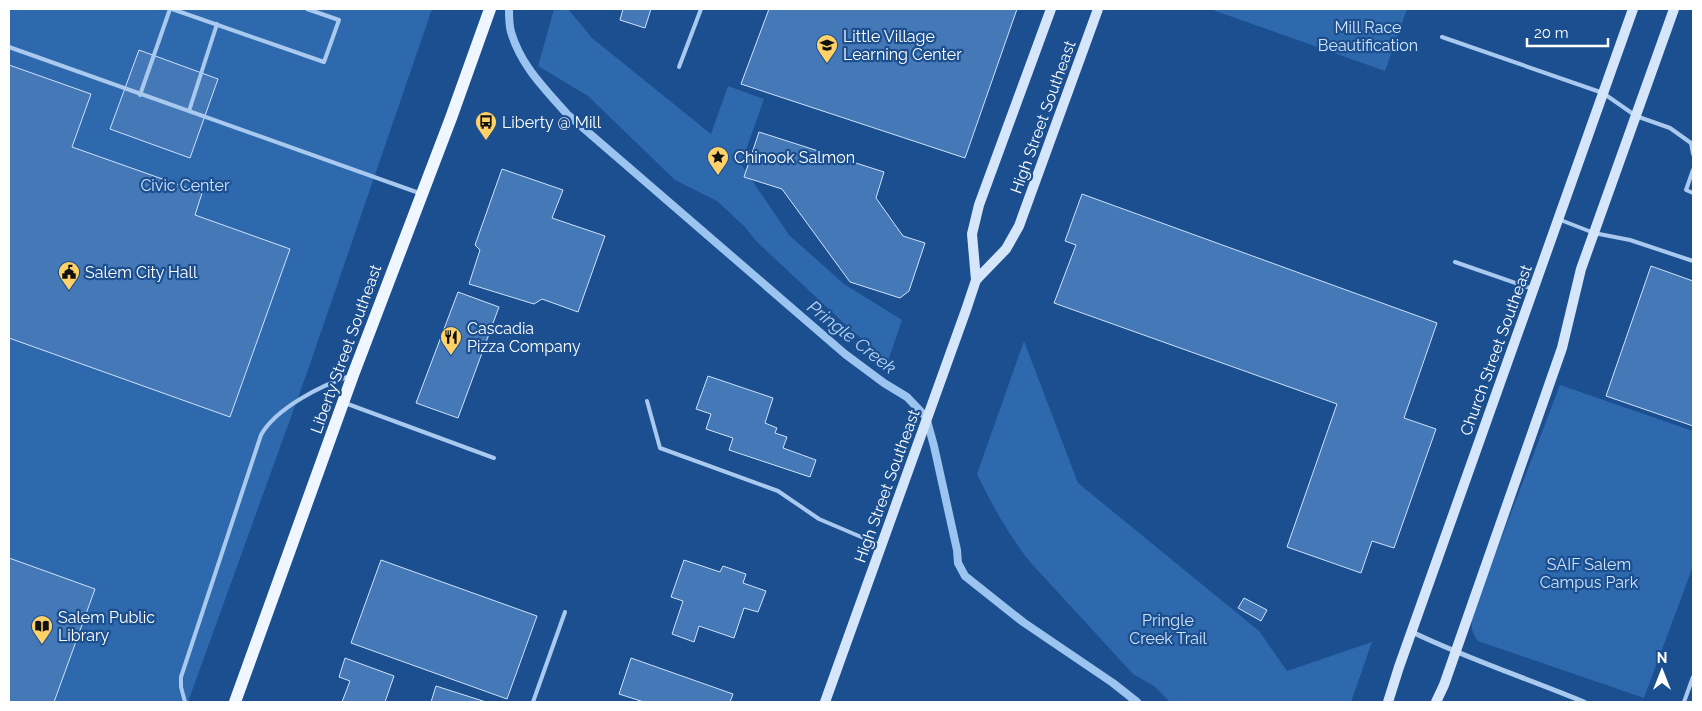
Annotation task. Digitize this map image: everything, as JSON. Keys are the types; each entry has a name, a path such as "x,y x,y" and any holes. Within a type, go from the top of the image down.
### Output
{"main road":[{"name":"Liberty Street Southeast","path":"235,702 343,402 451,118 490,9"}],"street":[{"name":"High Street Southeast","path":"825,702 976,280 972,234 980,205 1052,9"},
{"name":"High Street Southeast","path":"976,280 1006,249 1019,226 1098,9"},
{"name":"Church Street Southeast","path":"1388,702 1411,632 1634,9"},
{"path":"1436,702 1444,686 1454,652 1562,348 1581,269 1674,9"},
{"path":"1411,632 1454,652 1584,702"}],"lane":[{"path":"140,95 171,9 324,62 339,20 307,9"},
{"path":"679,67 701,9"},
{"path":"189,111 217,24"},
{"path":"1442,37 1603,93 1636,116 1670,128 1692,143 1693,154"},
{"path":"9,48 422,194"},
{"path":"1693,170 1686,190 1693,193"},
{"path":"1558,220 1594,233 1630,240 1693,261"},
{"path":"1455,262 1534,289"},
{"path":"183,701 181,677 261,434 278,414 332,382 353,375"},
{"path":"647,401 660,448 778,492 819,519 881,545"},
{"path":"343,402 494,458"},
{"path":"533,702 565,612"},
{"path":"1684,702 1693,677"}],"green space":[{"name":"Civic Center","path":"9,9 432,9 309,367 188,702 9,702"},
{"path":"554,9 568,9 592,38 711,134 728,86 764,99 741,164 789,235 844,284 902,320 888,361 849,328 756,241 745,227 717,201 675,180 588,96 538,66"},
{"name":"Mill Race Beautification","path":"1210,9 1407,9 1385,71"},
{"name":"Pringle Creek Trail","path":"1024,341 1078,483 1259,631 1287,671 1372,642 1351,702 1170,702 1154,686 1133,674 1031,563 1001,520 977,474"},
{"name":"SAIF Salem Campus Park","path":"1560,385 1693,431 1693,566 1644,698 1478,641 1472,630 1473,612"}],"building":[{"path":"623,9 651,9 645,28 620,20"},
{"path":"769,9 1017,9 965,158 741,84"},
{"path":"139,50 218,79 190,158 110,129"},
{"path":"9,65 91,94 72,147 202,193 195,215 290,249 230,417 9,338"},
{"path":"759,132 884,172 876,198 903,236 925,243 909,291 900,298 850,282 782,189 744,177"},
{"path":"502,169 563,190 552,218 605,236 578,312 542,299 534,304 469,284 480,250 475,245"},
{"path":"1082,194 1437,323 1404,418 1436,429 1394,548 1372,541 1361,573 1287,547 1337,404 1054,303 1076,245 1065,241"},
{"path":"1651,266 1693,281 1693,426 1606,396"},
{"path":"458,292 499,307 458,418 416,403"},
{"path":"708,376 773,398 765,423 777,428 775,433 787,437 783,448 816,460 810,477 729,450 733,438 706,429 711,414 696,409"},
{"name":"Salem Public Library","path":"9,558 95,589 54,702 9,702"},
{"path":"381,560 537,616 507,699 351,643"},
{"path":"684,560 720,572 723,566 746,574 743,583 766,591 758,612 744,608 734,638 699,626 694,642 672,634 683,601 671,597"},
{"path":"1244,598 1267,610 1261,621 1238,608"},
{"path":"345,658 394,676 385,702 342,702 350,681 339,677"},
{"path":"631,658 733,694 730,702 644,702 619,694"},
{"path":"436,686 486,702 431,702"}],"waterway":[{"name":"Pringle Creek","path":"509,9 511,32 521,56 534,76 567,114 845,354 884,383 907,397 926,417 957,550 958,563 965,576 1023,622 1113,683 1137,702"}],"place":[{"name":"Little Village Learning Center","path":"827,64"},
{"name":"Liberty @ Mill","path":"486,141"},
{"name":"Chinook Salmon","path":"718,176"},
{"name":"Salem City Hall","path":"69,291"},
{"name":"Cascadia Pizza Company","path":"451,356"},
{"name":"Salem Public Library","path":"42,645"}]}
